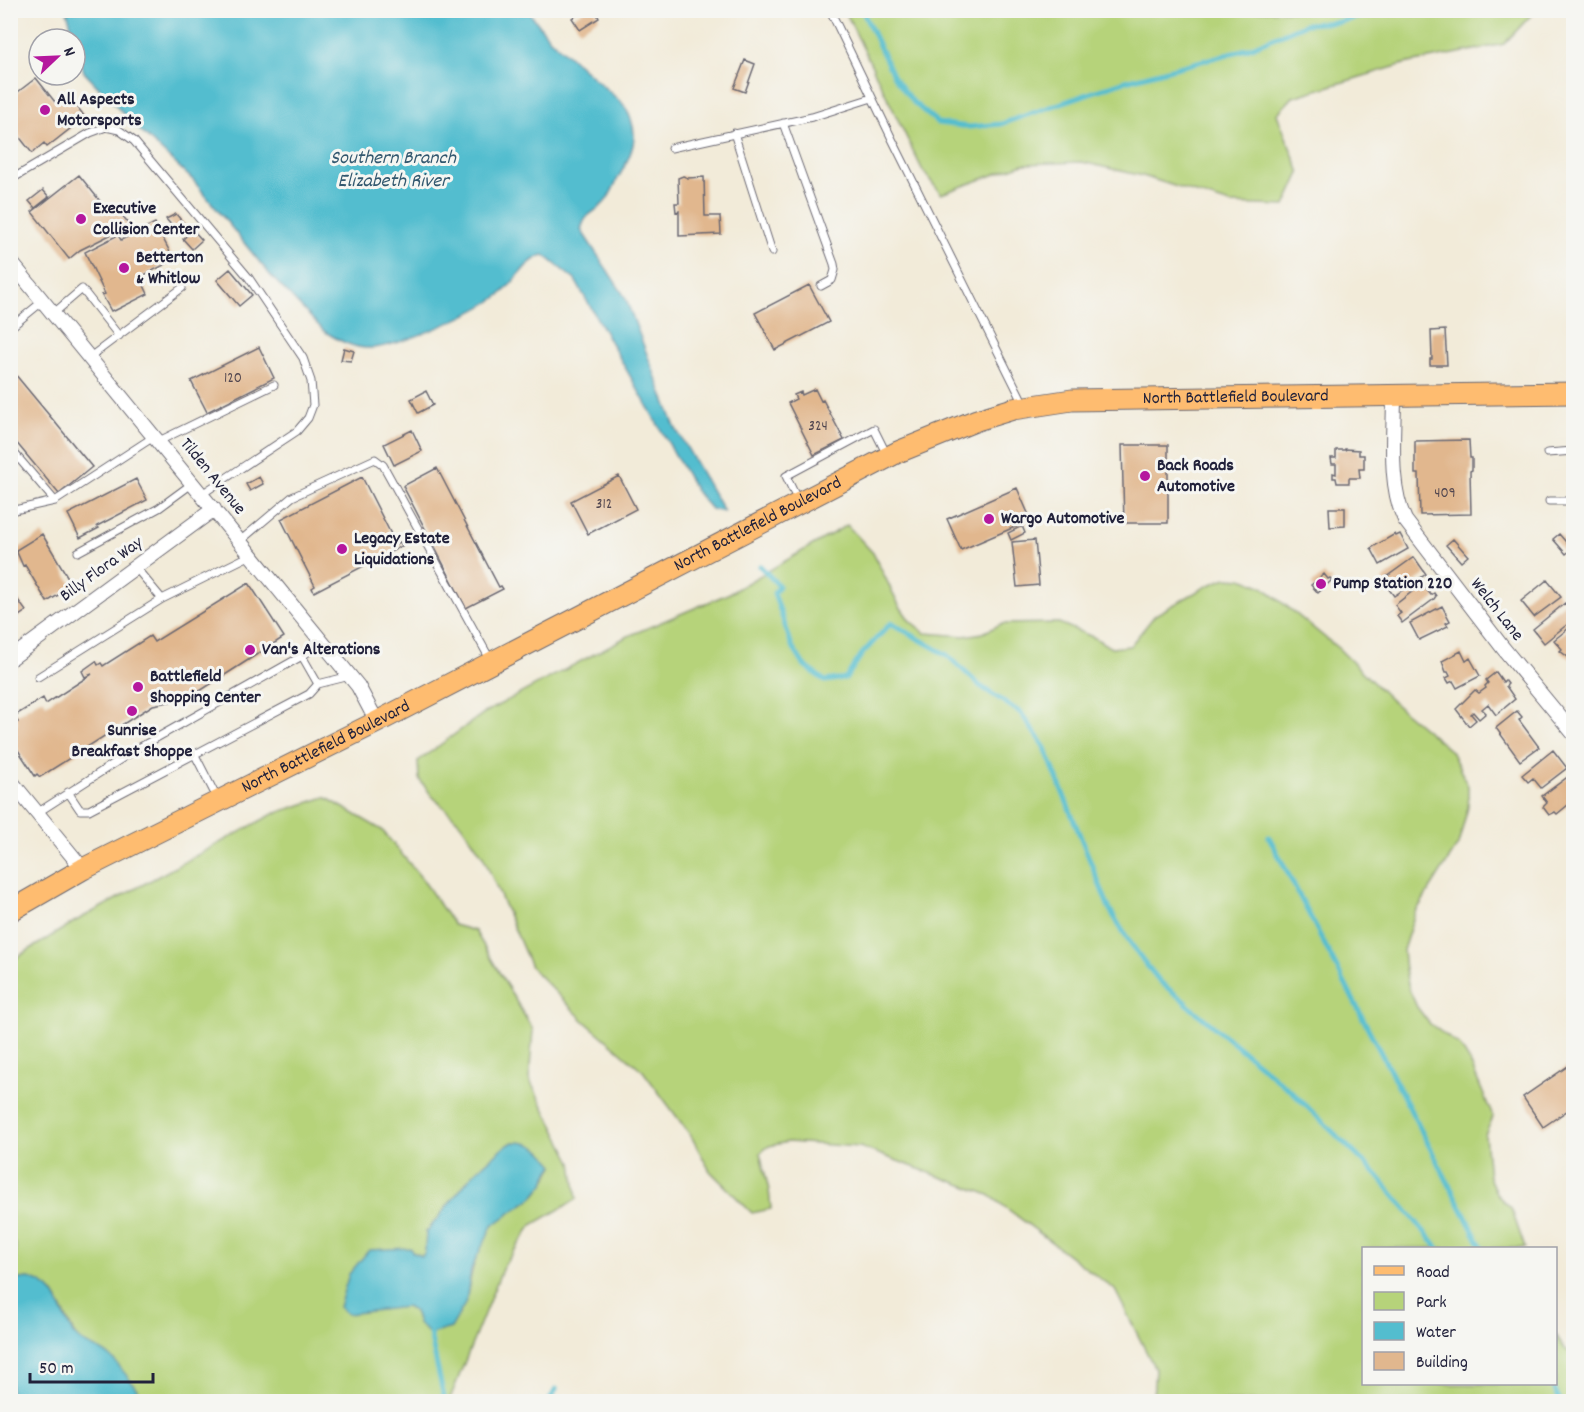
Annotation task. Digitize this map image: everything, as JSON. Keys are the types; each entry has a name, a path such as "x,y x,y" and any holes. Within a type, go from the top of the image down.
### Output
{"main road":[{"name":"North Battlefield Boulevard","path":"10,911 83,869 377,722 888,457 938,434 977,420 1025,407 1072,400 1574,393"}],"street":[{"name":"Tilden Avenue","path":"10,261 358,686 377,722"},
{"name":"Welch Lane","path":"1394,395 1395,490 1399,509 1503,648 1574,734"},
{"name":"Billy Flora Way","path":"10,659 214,509"},
{"path":"10,780 83,869"}],"lane":[{"path":"831,10 1025,407"},
{"path":"671,148 812,117 872,98"},
{"path":"783,123 834,264 832,280 821,286"},
{"path":"10,180 90,133 106,127 119,130 134,141 249,278 303,358 311,381 313,405 308,418 297,431 78,552"},
{"path":"734,133 772,252"},
{"path":"90,357 182,288"},
{"path":"54,313 82,290 119,336"},
{"path":"10,328 43,301"},
{"path":"10,510 55,501 157,439 274,385"},
{"path":"800,503 786,476 874,429 888,457"},
{"path":"10,448 55,501"},
{"path":"1547,453 1574,452"},
{"path":"240,541 292,497 375,459 383,465 492,663"},
{"path":"1549,501 1574,501"},
{"path":"38,677 162,599 252,555"},
{"path":"136,568 162,599"},
{"path":"37,813 135,750 302,656 322,642"},
{"path":"302,656 318,684"},
{"path":"69,792 80,810 89,810 309,694 318,684 350,676"},
{"path":"195,754 219,801"}],"green space":[{"path":"845,11 1535,11 1504,44 1404,64 1293,97 1277,114 1300,173 1285,206 1230,204 1143,176 1082,162 1023,164 941,194 923,171"},
{"path":"847,525 873,553 899,605 910,621 925,633 964,636 983,633 1001,624 1059,623 1095,638 1111,648 1130,646 1155,615 1207,586 1226,578 1245,579 1263,587 1339,649 1395,704 1451,751 1468,786 1468,807 1458,845 1415,913 1403,950 1405,970 1409,989 1417,1007 1429,1023 1460,1046 1470,1062 1493,1117 1485,1135 1489,1177 1497,1195 1511,1208 1525,1247 1362,1247 1362,1385 1557,1385 1557,1337 1565,1349 1573,1354 1573,1401 1153,1401 1155,1369 1115,1290 989,1195 860,1147 788,1142 769,1146 760,1153 771,1209 752,1213 710,1171 691,1136 643,1071 583,1020 531,967 483,856 461,824 432,796 419,779 418,761 484,713 626,637 730,593"},
{"path":"325,797 382,830 423,880 454,925 475,931 533,1030 529,1079 572,1162 577,1199 532,1225 503,1267 449,1401 146,1401 108,1355 83,1343 74,1333 54,1293 29,1278 11,1280 11,1264 15,1258 16,1244 11,1240 11,961 74,922 273,814","holes":["513,1142 554,1166 533,1197 500,1218 491,1227 478,1254 466,1302 418,1324 414,1311 406,1307 412,1252 422,1256 425,1253 426,1232 473,1174"]}],"water":[{"name":"Southern Branch Elizabeth River","path":"67,11 528,11 550,39 623,104 629,114 634,133 632,150 608,198 587,217 581,230 625,297 675,427 724,512 711,509 696,491 575,280 544,255 531,262 501,294 475,310 419,335 371,348 358,347 335,338 324,331 271,276 193,180 134,125 87,75 87,27 71,27"},
{"path":"513,1142 532,1145 554,1165 544,1184 533,1197 492,1226 471,1269 466,1302 451,1328 430,1334 418,1324 414,1311 406,1307 347,1314 339,1307 349,1274 369,1250 410,1248 412,1252 422,1256 425,1252 426,1232 473,1174"},
{"path":"29,1278 48,1287 73,1333 112,1359 146,1401 11,1401 11,1280"}],"building":[{"path":"585,10 595,10 599,18 580,30 572,18"},
{"path":"745,60 755,64 745,92 734,88"},
{"name":"All Aspects Motorsports","path":"27,85 27,87 43,87 55,102 67,93 85,117 47,147 44,143 32,153 10,125 10,98"},
{"name":"Executive Collision Center","path":"79,175 108,211 114,205 130,225 80,250 69,259 32,212"},
{"path":"683,176 704,177 705,216 720,216 721,234 679,236 679,211 676,212 675,203 679,203 678,178"},
{"path":"43,190 49,197 35,208 29,201"},
{"path":"176,214 186,226 180,235 166,219"},
{"name":"Betterton & Whitlow","path":"155,223 174,260 140,277 148,294 111,311 85,252 118,235 121,240"},
{"path":"193,230 202,240 192,249 183,239"},
{"path":"230,269 252,295 239,306 217,280"},
{"path":"809,285 829,322 775,350 755,313"},
{"path":"1445,330 1447,365 1430,365 1430,359 1432,359 1431,331"},
{"path":"259,347 274,378 207,412 191,381"},
{"path":"344,348 354,351 351,361 341,360"},
{"path":"10,368 92,467 59,494 10,435"},
{"path":"815,389 844,440 814,455 788,403 796,399 794,395 801,392 802,395"},
{"path":"426,391 433,405 418,413 411,399"},
{"path":"412,430 422,451 394,465 384,444"},
{"path":"1469,440 1470,458 1472,458 1471,514 1420,515 1419,474 1415,474 1415,441"},
{"name":"Back Roads Automotive","path":"1122,445 1168,445 1168,523 1124,523"},
{"path":"1336,450 1359,450 1359,455 1364,455 1364,469 1359,469 1360,478 1349,478 1349,483 1337,483 1336,478 1333,478 1333,473 1336,474 1336,464 1332,464 1331,458 1336,458"},
{"path":"437,468 499,587 503,589 466,608 403,486"},
{"path":"619,476 636,509 588,534 571,501"},
{"path":"259,477 263,484 250,491 246,484"},
{"path":"362,477 396,544 400,542 402,546 314,592 312,588 315,586 281,519"},
{"path":"136,479 147,500 97,526 99,528 80,538 68,514"},
{"name":"Wargo Automotive","path":"1017,488 1031,520 961,550 947,519"},
{"path":"1329,508 1345,508 1345,526 1330,527"},
{"path":"1022,526 1025,533 1011,540 1008,533"},
{"path":"42,534 73,586 47,602 25,565 23,566 16,550"},
{"path":"1395,534 1396,536 1400,534 1408,549 1380,565 1371,548"},
{"path":"1559,534 1572,549 1566,554 1553,539"},
{"path":"1453,539 1468,556 1461,562 1446,545"},
{"path":"1035,540 1039,585 1017,587 1012,542"},
{"path":"1414,557 1426,574 1394,596 1382,580"},
{"name":"Pump Station 220","path":"1324,574 1332,580 1318,593 1311,585"},
{"path":"1547,580 1561,597 1534,617 1521,601"},
{"name":"Battlefield Shopping Center","path":"249,583 284,637 189,698 153,705 40,777 37,774 35,776 10,738 10,727 18,722 14,716 43,698 46,704 92,674 85,677 82,671 96,661 98,665 101,663 103,666 150,636 154,642"},
{"path":"1422,584 1431,595 1434,593 1436,596 1402,623 1397,616 1401,613 1395,605"},
{"path":"10,589 26,611 10,622"},
{"path":"1565,603 1574,614 1574,619 1544,643 1533,629"},
{"path":"1442,606 1450,621 1446,623 1448,626 1419,640 1410,623"},
{"path":"1574,624 1574,659 1572,660 1560,651 1562,649 1554,640"},
{"path":"1461,651 1466,661 1470,658 1480,676 1457,688 1453,681 1449,683 1446,678 1450,676 1442,661"},
{"path":"1496,672 1503,682 1505,680 1508,684 1506,686 1515,699 1496,715 1488,704 1482,709 1486,713 1479,719 1473,712 1471,714 1476,720 1469,726 1456,709 1475,690 1479,693 1486,688 1488,683 1486,680"},
{"path":"1517,711 1522,717 1519,720 1539,747 1520,761 1496,728"},
{"path":"1553,750 1567,768 1541,788 1533,778 1528,782 1522,775"},
{"path":"1573,773 1574,800 1557,814 1555,812 1549,815 1543,807 1547,803 1542,796"},
{"path":"1574,1062 1574,1106 1543,1127 1523,1097"}],"waterway":[{"path":"862,10 894,77 913,102 938,123 969,127 1001,124 1122,82 1247,49 1306,24 1338,22 1371,14"},
{"path":"760,566 779,586 774,593 792,646 804,665 825,681 846,678 862,654 891,623 947,655 980,686 1021,713 1045,748 1109,908 1144,962 1158,979 1291,1091 1377,1175 1437,1247"},
{"path":"1269,837 1481,1247"},
{"path":"430,1334 445,1402"},
{"path":"1552,1385 1561,1402"},
{"path":"549,1402 556,1389"}],"place":[{"name":"All Aspects Motorsports","path":"45,110"},
{"name":"Executive Collision Center","path":"81,219"},
{"name":"Betterton & Whitlow","path":"124,268"},
{"name":"Back Roads Automotive","path":"1145,476"},
{"name":"Wargo Automotive","path":"989,519"},
{"name":"Legacy Estate Liquidations","path":"342,549"},
{"name":"Pump Station 220","path":"1321,584"},
{"name":"Van's Alterations","path":"250,650"},
{"name":"Battlefield Shopping Center","path":"138,687"},
{"name":"Sunrise Breakfast Shoppe","path":"132,711"}]}
